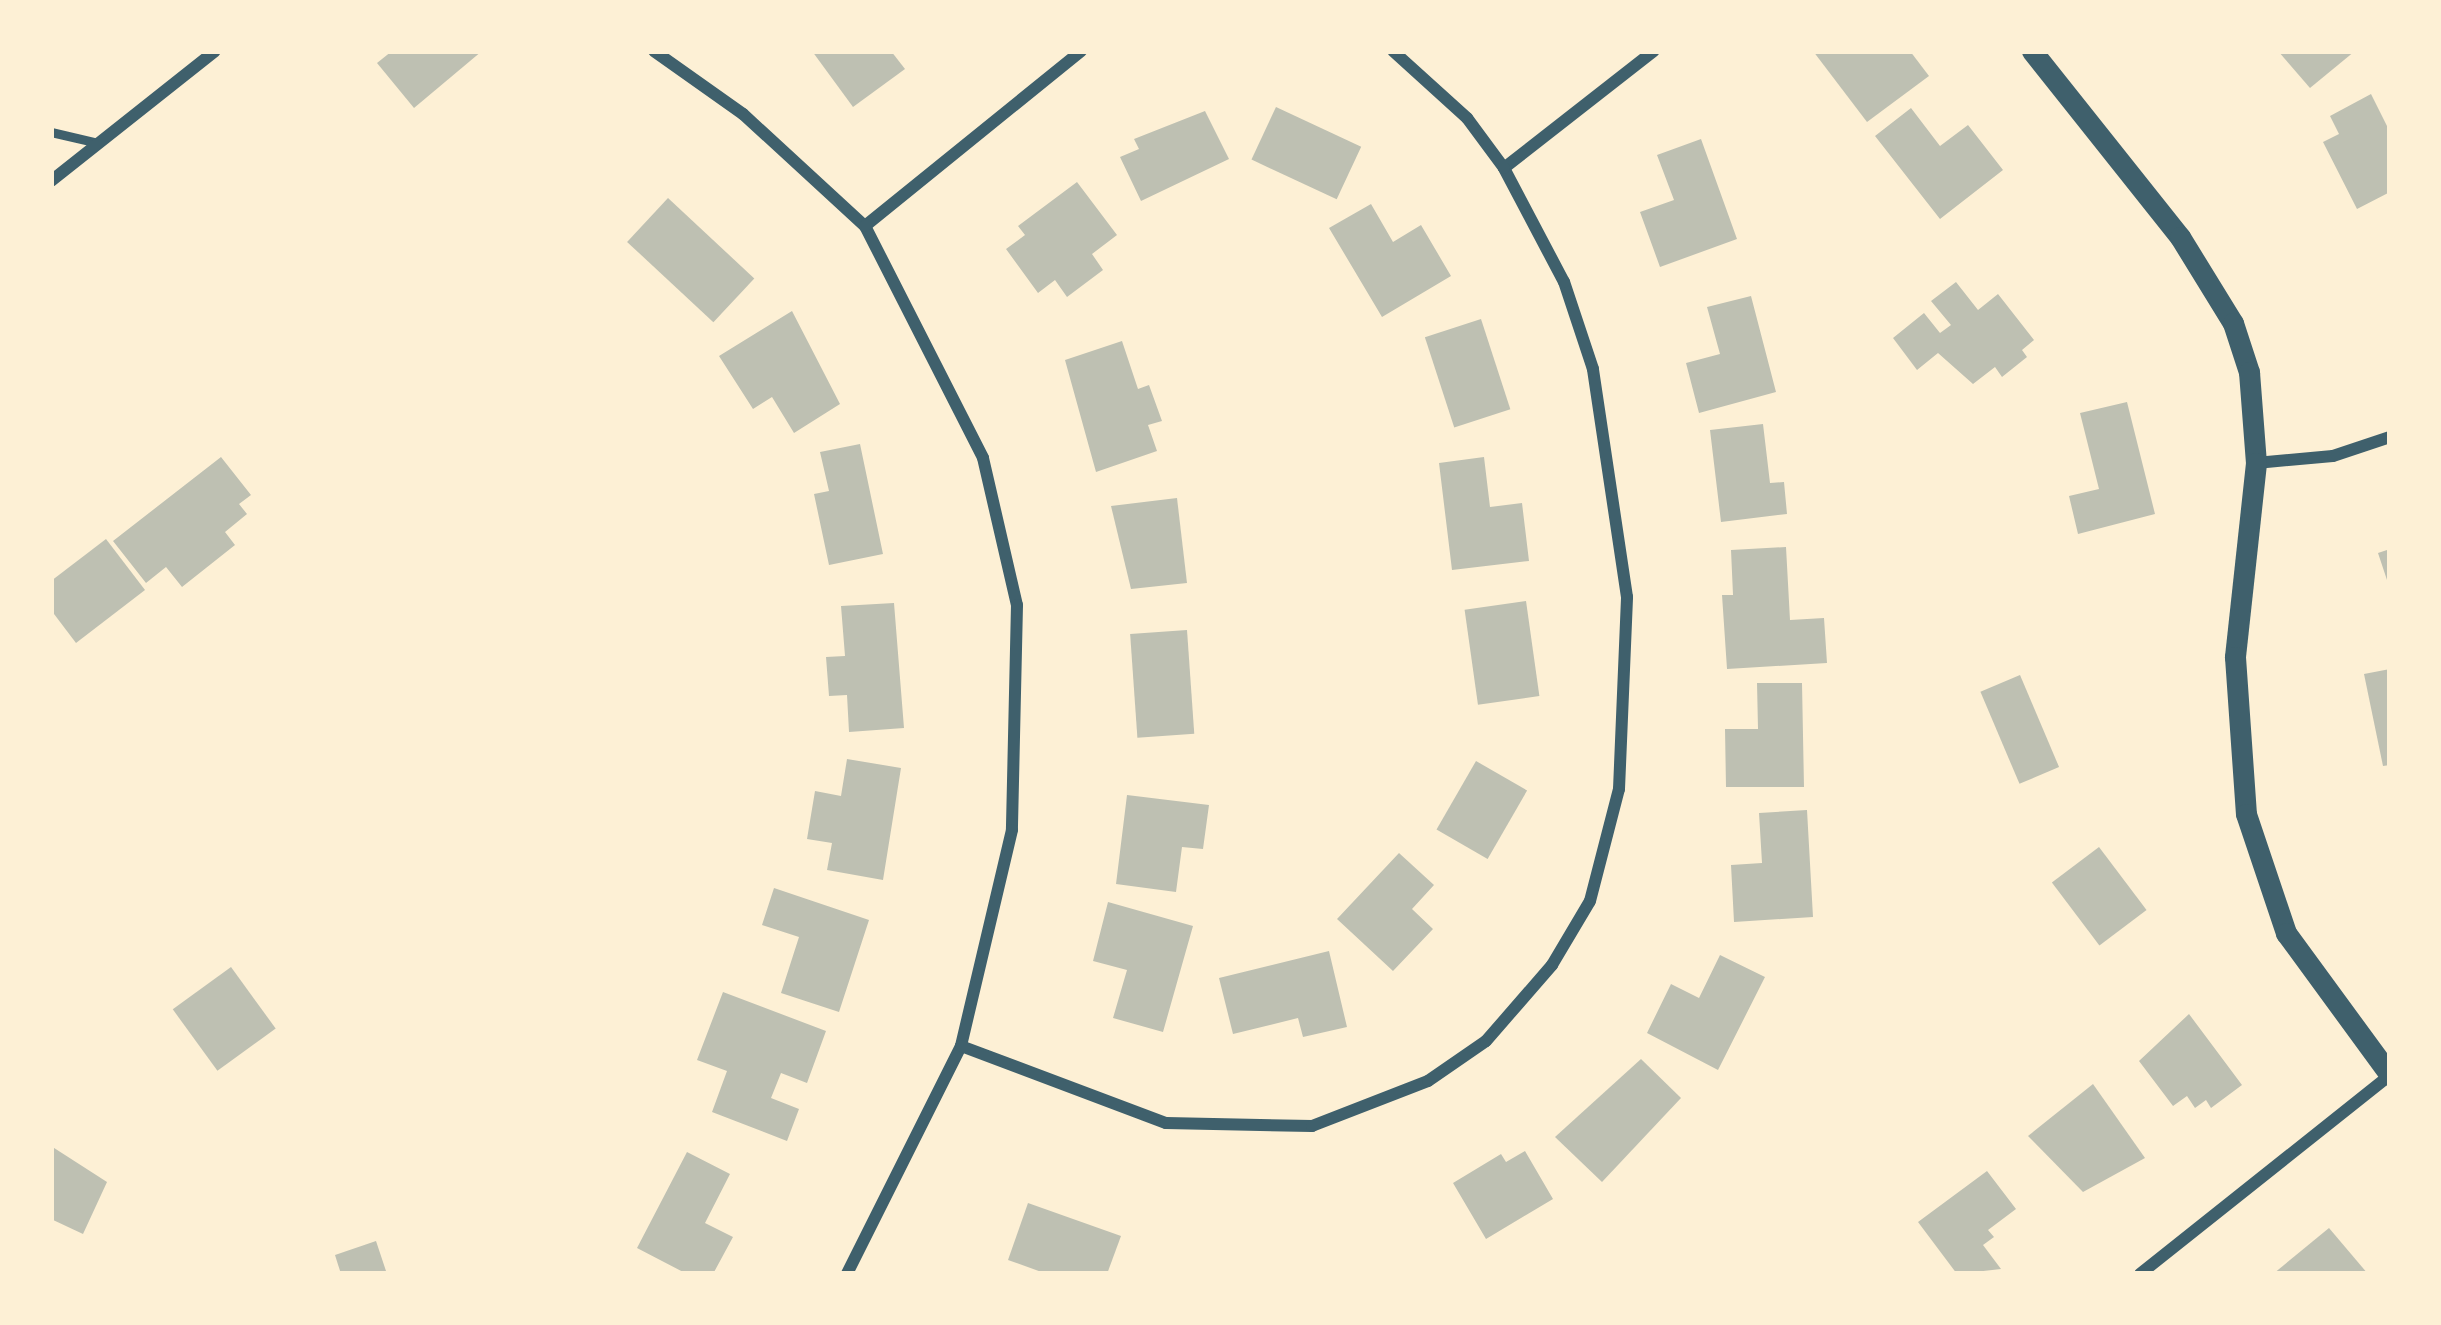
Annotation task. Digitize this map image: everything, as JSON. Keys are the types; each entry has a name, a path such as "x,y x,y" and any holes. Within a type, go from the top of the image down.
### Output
{"street":[{"path":"51,181 215,51"},
{"path":"654,51 743,114 865,226 983,458 1017,605 1012,830 961,1046 848,1274"},
{"path":"865,226 1082,51"},
{"path":"961,1046 1166,1124 1312,1126 1428,1081 1486,1041 1578,926 1619,789 1627,578 1579,320 1504,168 1467,118 1393,51"},
{"path":"1504,168 1654,51"},
{"path":"2032,51 2210,280 2248,371 2256,464 2235,657 2246,814 2286,934 2390,1075 2140,1274"},
{"path":"2256,464 2333,456 2390,437"}],"lane":[{"path":"51,132 98,143"}],"building":[{"path":"392,51 482,51 414,108 377,63"},
{"path":"812,51 891,51 905,69 853,107"},
{"path":"1813,51 1910,51 1929,76 1867,122"},
{"path":"2278,51 2355,51 2310,88"},
{"path":"2371,94 2390,132 2390,192 2357,209 2323,142 2339,134 2330,116"},
{"path":"1276,107 1361,147 1337,199 1251,160"},
{"path":"1911,108 1940,146 1968,125 2003,170 1940,219 1875,136"},
{"path":"1205,111 1229,159 1141,201 1120,157 1139,149 1134,139"},
{"path":"1701,139 1737,239 1660,267 1640,212 1674,200 1657,155"},
{"path":"1077,182 1117,235 1092,254 1103,270 1067,297 1055,280 1038,293 1006,249 1025,235 1018,226"},
{"path":"668,198 754,278 713,322 627,242"},
{"path":"1371,204 1393,242 1421,225 1451,276 1382,317 1329,228"},
{"path":"1956,282 1978,310 1998,294 2034,340 2022,350 2027,357 2002,377 1995,367 1973,384 1938,353 1917,370 1893,338 1924,313 1940,333 1951,325 1931,301"},
{"path":"1751,296 1776,392 1699,413 1686,363 1720,354 1707,307"},
{"path":"792,311 840,404 794,433 772,397 753,409 719,356"},
{"path":"1481,319 1510,409 1454,428 1425,337"},
{"path":"1122,341 1138,389 1149,385 1162,421 1148,425 1157,451 1096,472 1065,360"},
{"path":"2127,402 2155,514 2078,534 2069,496 2099,489 2080,413"},
{"path":"1763,424 1770,483 1784,482 1787,514 1721,522 1710,430"},
{"path":"860,444 883,554 829,565 814,494 829,491 820,452"},
{"path":"221,457 251,495 239,504 247,514 225,532 235,545 182,587 166,567 146,583 113,541"},
{"path":"1484,457 1490,507 1522,503 1529,561 1452,570 1439,463"},
{"path":"1177,498 1187,583 1131,589 1111,506"},
{"path":"106,539 145,590 76,643 51,610 51,581"},
{"path":"1786,547 1790,620 1824,618 1827,663 1727,669 1722,595 1733,595 1731,550"},
{"path":"2390,549 2390,586 2389,586 2378,553"},
{"path":"1526,601 1539,696 1478,705 1465,610"},
{"path":"894,603 904,728 849,732 847,695 829,696 826,657 845,656 841,606"},
{"path":"1187,630 1194,734 1137,738 1130,634"},
{"path":"2390,669 2390,765 2383,766 2364,674"},
{"path":"2020,675 2059,767 2019,784 1980,692"},
{"path":"1757,683 1802,683 1804,787 1726,787 1725,729 1758,729"},
{"path":"847,759 901,768 883,880 827,870 832,843 807,839 815,791 841,796"},
{"path":"1476,761 1527,790 1488,859 1436,829"},
{"path":"1127,795 1209,805 1203,849 1182,847 1176,892 1116,884"},
{"path":"1807,810 1813,917 1734,922 1731,865 1762,863 1759,813"},
{"path":"2099,847 2147,910 2099,946 2052,883"},
{"path":"1399,853 1434,885 1412,909 1433,929 1393,971 1337,919"},
{"path":"774,888 869,920 839,1012 781,993 799,937 762,925"},
{"path":"1108,902 1193,926 1163,1032 1113,1018 1127,970 1093,961"},
{"path":"1329,951 1347,1027 1303,1037 1298,1018 1233,1034 1219,978"},
{"path":"1720,955 1765,977 1718,1070 1647,1033 1671,984 1699,998"},
{"path":"231,967 276,1028 217,1071 173,1009"},
{"path":"723,992 826,1031 807,1083 781,1073 771,1098 799,1109 787,1141 712,1112 727,1071 697,1060"},
{"path":"2189,1014 2242,1085 2211,1108 2206,1100 2195,1108 2187,1096 2173,1106 2139,1061"},
{"path":"1641,1059 1681,1098 1602,1182 1555,1137"},
{"path":"2093,1084 2145,1158 2083,1192 2028,1136"},
{"path":"51,1146 107,1182 83,1234 51,1219"},
{"path":"1525,1151 1553,1199 1486,1239 1453,1183 1501,1154 1506,1162"},
{"path":"687,1152 730,1174 705,1223 733,1237 713,1274 687,1274 637,1248"},
{"path":"1987,1171 2016,1209 1988,1230 1994,1237 1983,1245 2001,1269 1957,1274 1918,1222"},
{"path":"1028,1203 1121,1236 1107,1274 1047,1274 1008,1260"},
{"path":"2329,1228 2368,1274 2273,1274"},
{"path":"376,1241 387,1274 341,1274 335,1255"}]}
